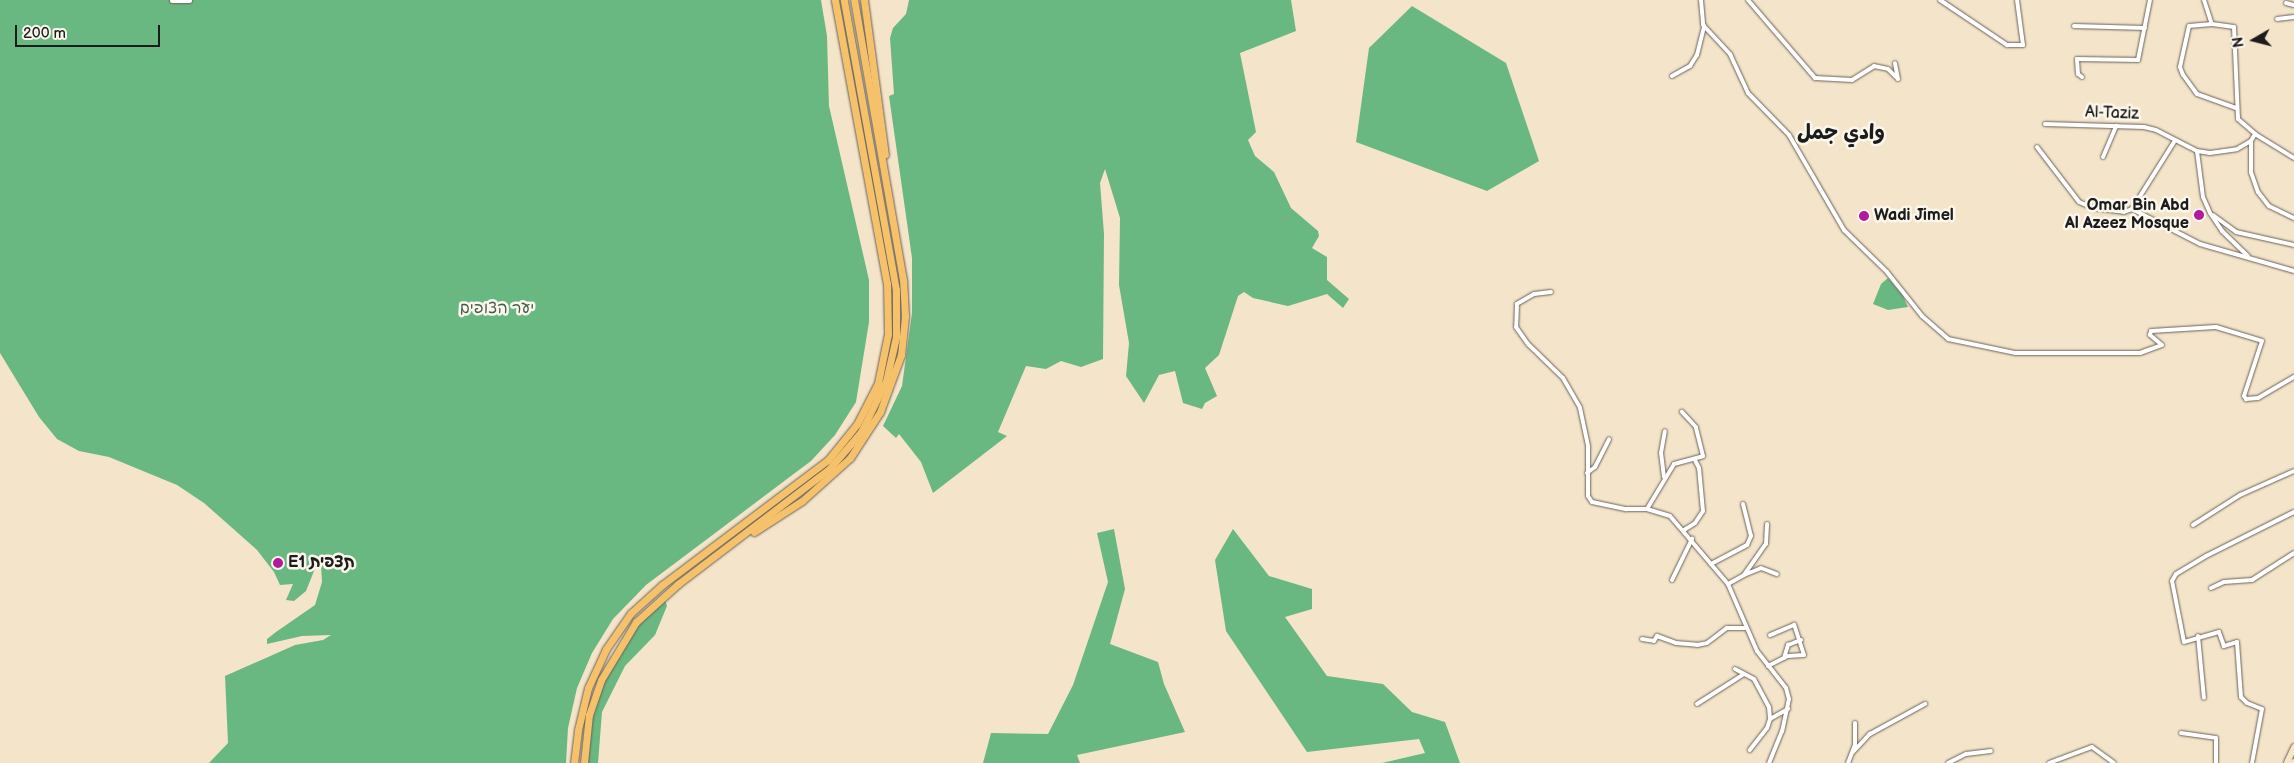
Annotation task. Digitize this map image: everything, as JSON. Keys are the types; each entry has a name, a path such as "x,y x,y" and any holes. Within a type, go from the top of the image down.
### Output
{"highway":[{"path":"574,763 578,730 588,688 606,649 631,614 695,559 821,466 857,424 878,383 888,334 887,284 835,0"},
{"path":"584,763 589,715 610,660 647,610 711,558 804,491 846,451 874,409 890,368 897,322 894,276 844,0"},
{"path":"711,558 779,517 825,483 863,442 880,412 896,370 904,335 905,295 854,0"},
{"path":"864,0 894,227"}],"main road":[{"path":"2287,763 2294,748"}],"street":[{"path":"172,0 189,0"},
{"path":"1701,0 1700,19 1704,26 1730,54 1748,93 1789,135 1844,230 1887,272 1922,316 1948,339 2015,353 2140,353 2162,344 2150,334 2151,331 2216,327 2262,340 2244,396 2246,399 2258,398 2294,377"},
{"path":"1748,0 1814,78 1852,80 1874,66 1888,70 1898,78 1895,63"},
{"path":"1940,0 2002,42 2024,45 2017,0"},
{"path":"2082,77 2078,74 2077,60 2138,60 2150,0"},
{"path":"2204,0 2212,24"},
{"path":"2286,3 2294,5"},
{"path":"2277,19 2294,18"},
{"path":"2236,108 2197,94 2180,67 2189,26 2232,25 2236,30 2236,108 2238,119 2255,134 2294,158"},
{"path":"1672,76 1690,66 1697,55 1704,26"},
{"path":"2074,26 2145,28"},
{"name":"Al-Taziz","path":"2045,124 2116,126 2156,130 2174,142 2197,151 2210,153 2237,149 2251,142"},
{"path":"2103,157 2116,126"},
{"path":"2255,134 2251,142 2252,172 2258,192 2269,206 2294,218"},
{"path":"2037,147 2078,202 2101,209 2124,212 2132,209 2174,142"},
{"path":"2197,151 2204,197 2210,213 2222,231 2250,257"},
{"path":"2132,209 2200,244 2294,271"},
{"path":"2210,213 2236,232 2294,245"},
{"path":"1551,292 1534,294 1517,304 1516,327 1572,390 1586,433 1587,491 1592,502 1626,509 1647,509 1670,516 1692,539 1728,584 1745,628 1768,666 1786,688 1788,708 1769,763"},
{"path":"1647,509 1664,477 1674,464 1695,460 1703,456 1703,448 1696,427 1682,412"},
{"path":"1664,477 1662,439 1665,431"},
{"path":"1587,473 1595,467 1609,439"},
{"path":"1684,530 1695,523 1703,511 1699,468 1695,460"},
{"path":"2194,526 2240,495 2294,471"},
{"path":"1711,564 1747,545 1751,536 1743,504"},
{"path":"2252,763 2262,709 2247,704 2241,697 2237,642 2224,646 2219,632 2198,636 2184,642 2171,587 2176,574 2294,512"},
{"path":"1744,575 1766,544 1768,524"},
{"path":"1672,580 1692,539"},
{"path":"2211,588 2224,582 2252,580 2294,553"},
{"path":"1728,584 1761,568 1777,574"},
{"path":"1768,666 1784,658 1804,655 1801,640 1794,624 1770,635"},
{"path":"1642,639 1654,641 1657,636 1676,643 1707,644 1727,628 1745,628"},
{"path":"2198,636 2204,698"},
{"path":"1784,658 1788,645 1801,640"},
{"path":"1735,668 1754,679 1764,695 1770,719"},
{"path":"1698,704 1744,674"},
{"path":"1848,763 1853,752 1870,734 1925,704"},
{"path":"1750,750 1770,719 1788,708"},
{"path":"1853,752 1855,723"},
{"path":"2180,734 2216,738 2216,763"},
{"path":"2049,763 2092,747 2114,763"},
{"path":"1948,763 1966,754 1991,751"}],"green space":[{"name":"יער הצופים","path":"0,0 821,0 827,36 829,106 869,280 869,322 856,402 835,435 811,461 646,585 613,619 592,653 577,688 568,728 566,763 209,763 228,743 225,676 295,645 323,640 331,635 302,636 267,644 267,639 315,605 322,582 321,566 316,566 306,591 294,601 286,600 293,584 280,585 274,572 257,550 204,503 177,485 109,457 79,451 57,439 39,417 0,353"},
{"path":"909,0 1291,0 1296,31 1240,53 1256,132 1248,140 1255,156 1274,172 1291,208 1318,231 1319,236 1312,248 1327,257 1327,280 1349,299 1343,308 1327,294 1288,306 1253,298 1244,292 1238,296 1219,355 1205,368 1217,396 1205,403 1202,409 1183,403 1175,371 1159,375 1144,403 1126,376 1129,343 1119,285 1120,218 1105,169 1100,183 1104,234 1103,359 1081,367 1061,361 1046,369 1026,366 998,432 1007,436 933,493 921,462 899,434 896,438 883,426 902,386 912,313 912,258 889,96 894,94 890,38 893,28 906,14"},
{"path":"1412,6 1506,63 1539,161 1487,191 1356,142 1369,48"},
{"path":"1888,278 1903,296 1908,307 1888,310 1873,304 1881,284"},
{"path":"1114,529 1125,589 1110,644 1158,662 1164,684 1185,732 1077,755 1080,763 983,763 991,733 1048,734 1073,685 1108,582 1097,533"},
{"path":"1233,529 1269,576 1312,589 1312,609 1285,617 1327,676 1383,684 1412,712 1445,722 1460,763 1382,763 1425,753 1419,739 1307,752 1226,631 1215,560"},
{"path":"665,600 667,606 655,635 625,666 602,712 598,763 588,763 589,730 597,700 615,656 647,613"}],"place":[{"name":"Omar Bin Abd Al Azeez Mosque","path":"2199,215"},
{"name":"Wadi Jimel","path":"1864,216"},
{"name":"E1 תצפית","path":"278,563"}],"district":[{"name":"وادي جمل","path":"1841,133"}]}
